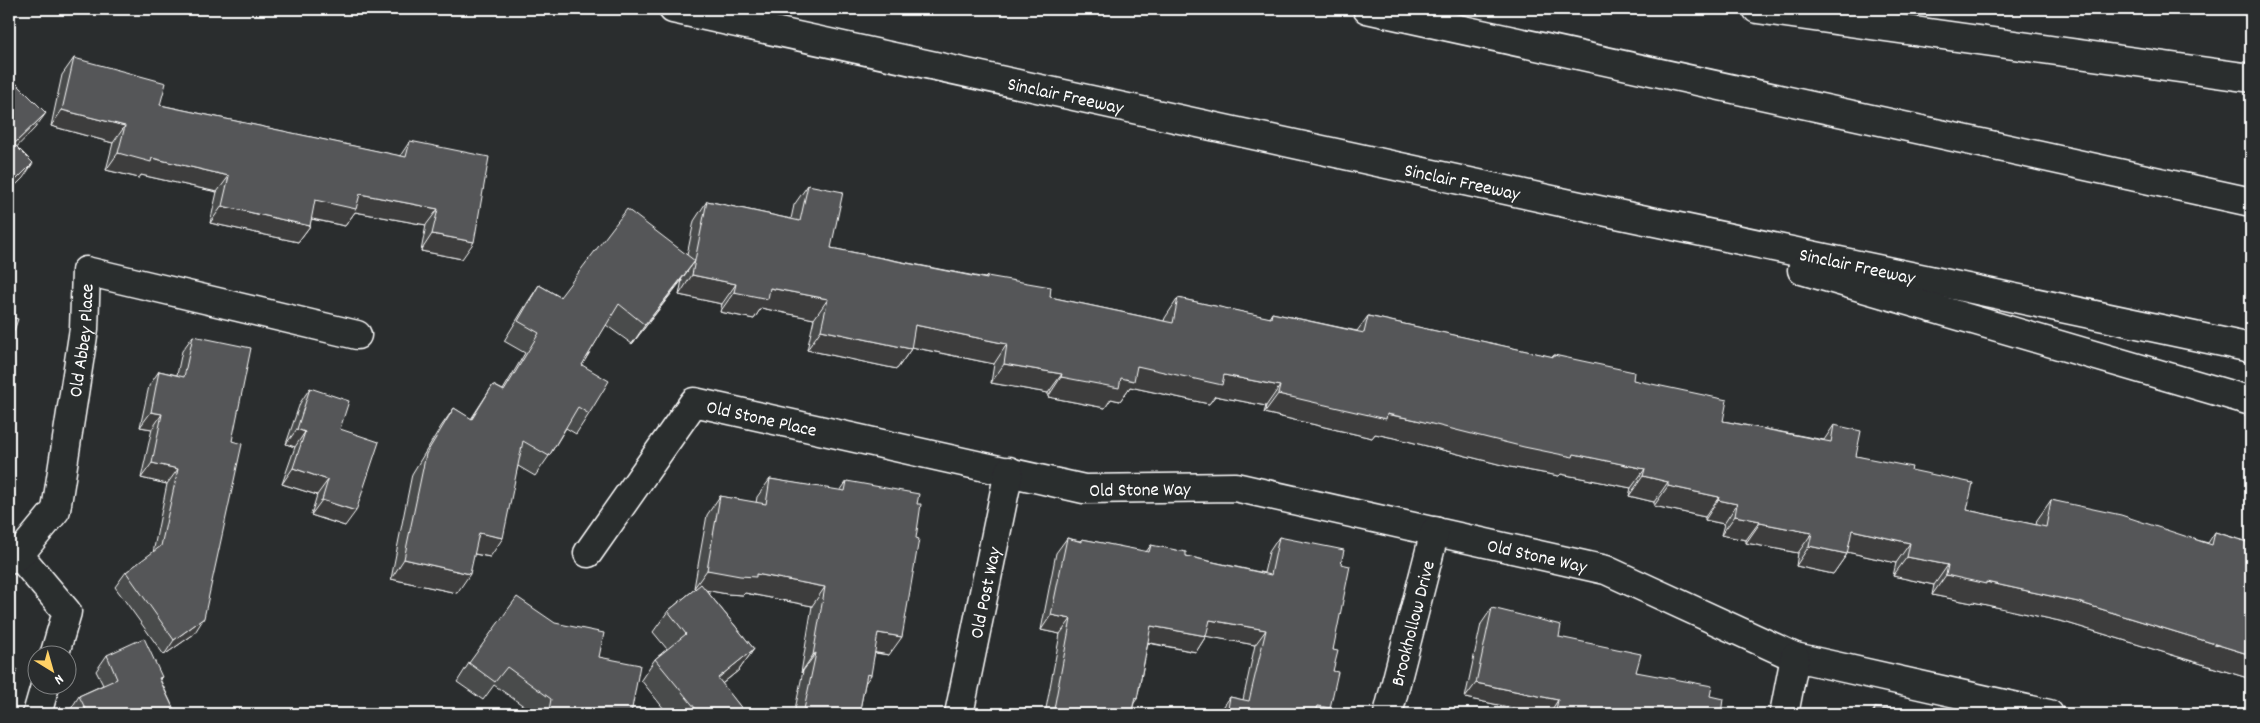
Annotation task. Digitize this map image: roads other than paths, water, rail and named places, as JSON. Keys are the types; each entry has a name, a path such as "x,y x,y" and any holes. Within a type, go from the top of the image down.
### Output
{"main road":[{"name":"Sinclair Freeway","path":"674,9 1584,207 2251,348"},
{"path":"1367,9 2251,202"},
{"path":"1757,9 2251,78"},
{"path":"2109,57 2251,83"},
{"path":"1584,207 2251,402"},
{"name":"Old Abbey Place","path":"57,646 68,612 14,557 56,510 84,329 86,271 357,335"},
{"name":"Old Stone Place","path":"588,553 694,402 1009,471"},
{"name":"Old Stone Way","path":"1009,471 1084,489 1234,487 1606,570 1795,657 2049,714"},
{"name":"Old Post Way","path":"959,714 1009,471"},
{"name":"Brookhollow Drive","path":"1388,714 1435,532"},
{"path":"1784,714 1795,657"},
{"path":"37,714 42,696"}]}
